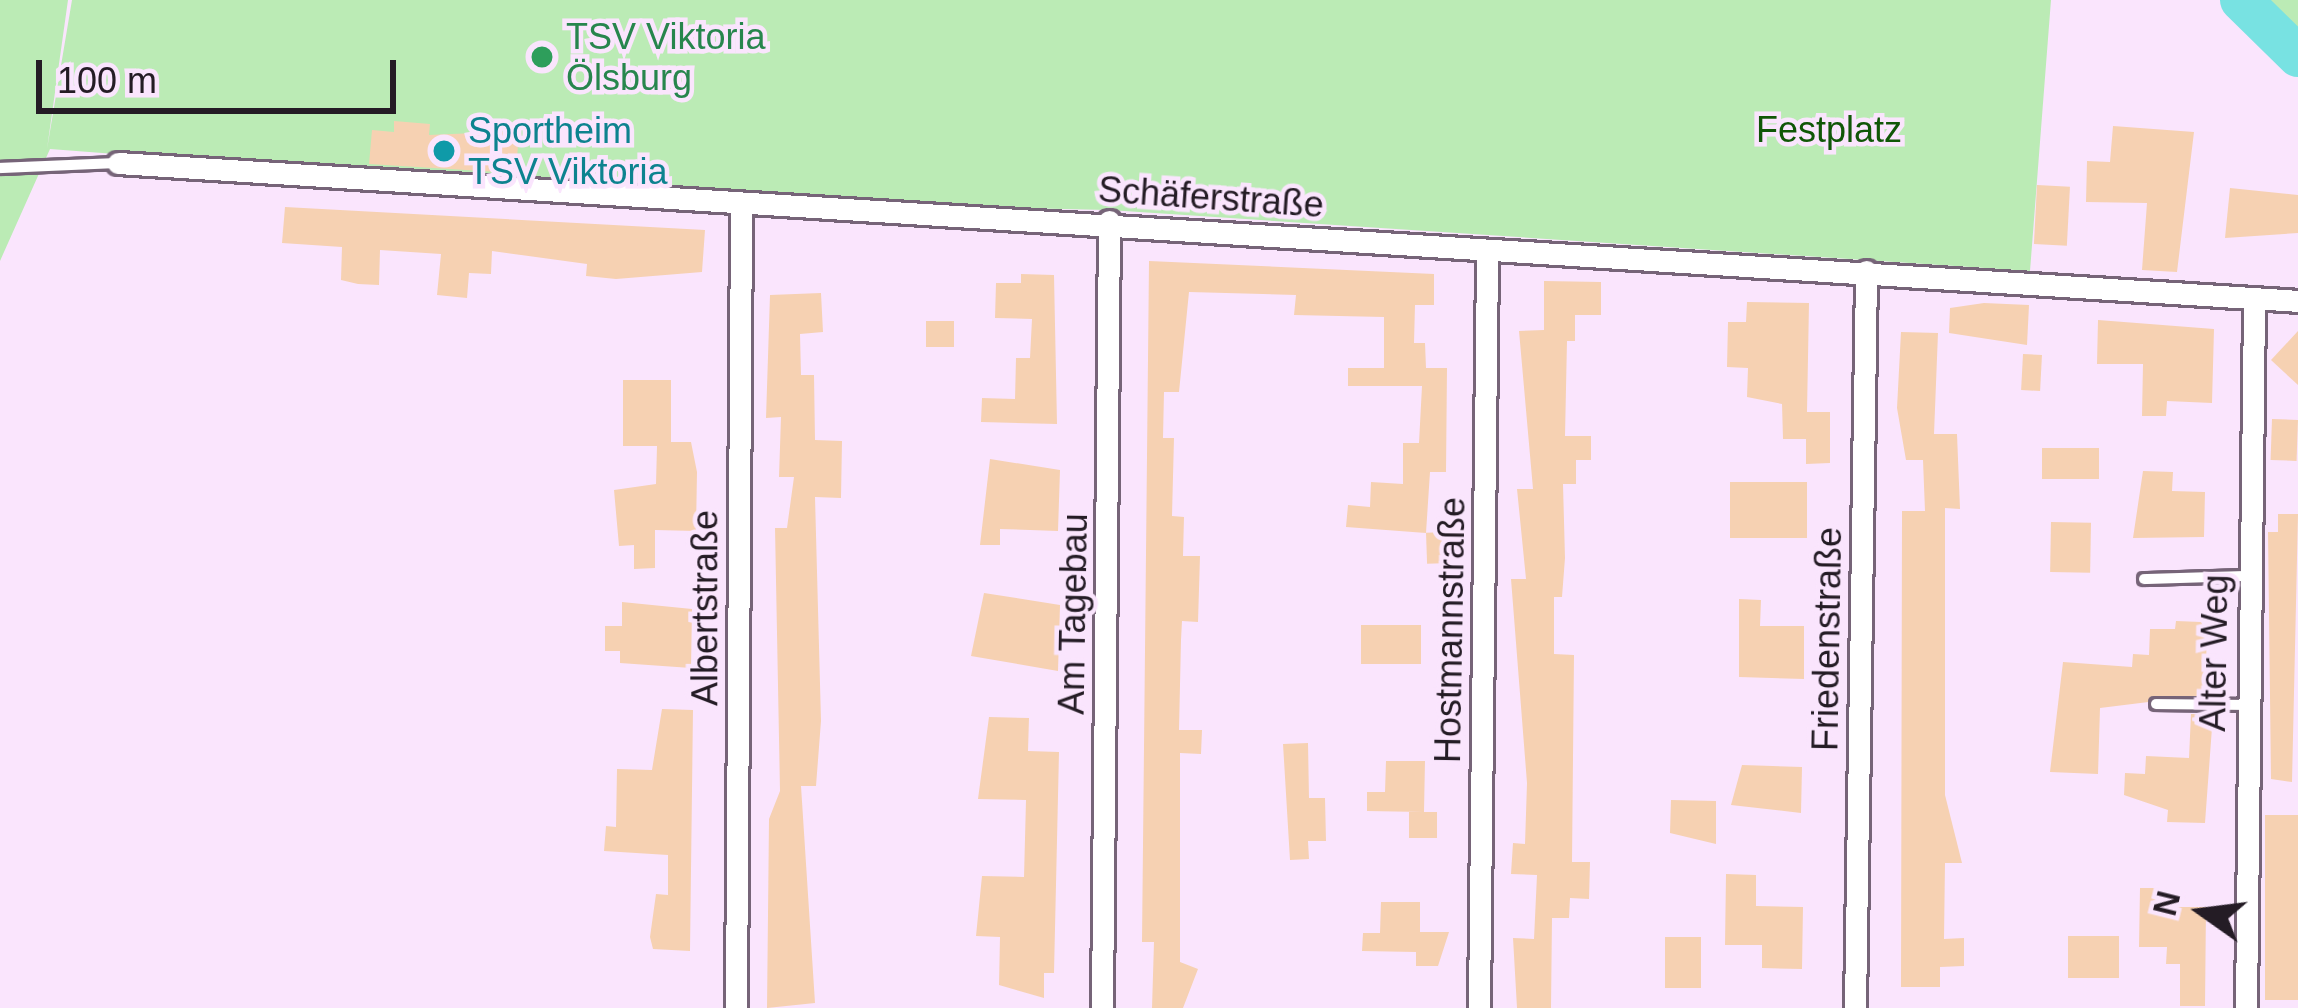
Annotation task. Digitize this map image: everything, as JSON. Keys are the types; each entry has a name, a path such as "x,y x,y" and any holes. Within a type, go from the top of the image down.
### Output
{"street":[{"name":"Schäferstraße","path":"118,163 741,209 1109,221 1487,252 1865,271 2298,301"},
{"name":"Albertstraße","path":"736,1008 741,209"},
{"name":"Am Tagebau","path":"1102,1008 1109,221"},
{"name":"Hostmannstraße","path":"1479,1008 1487,252"},
{"name":"Friedenstraße","path":"1856,1008 1865,271"},
{"name":"Alter Weg","path":"2246,1008 2254,299"}],"lane":[{"path":"0,168 118,163"},
{"path":"2144,579 2248,577"},
{"path":"2156,704 2246,705"}],"green space":[{"name":"Festplatz","path":"0,0 68,0 47,149 72,0 2051,0 2030,271 1109,210 741,202 50,149 0,261"},
{"path":"2226,0 2298,0 2298,71"}],"building":[{"name":"Sportheim TSV Viktoria","path":"394,121 430,124 429,135 519,131 516,173 369,164 372,130 394,132"},
{"path":"2113,126 2194,132 2177,272 2142,270 2147,203 2086,202 2087,161 2110,162"},
{"path":"2037,185 2070,187 2067,246 2034,244"},
{"path":"2230,188 2298,195 2298,233 2225,238"},
{"path":"285,207 705,230 702,272 616,279 586,276 587,264 492,251 491,274 469,273 467,298 437,295 441,254 380,250 379,285 358,284 341,280 342,247 282,243"},
{"path":"1149,261 1434,274 1434,305 1415,305 1414,343 1425,343 1426,368 1447,368 1446,472 1430,472 1426,533 1346,527 1348,505 1370,507 1371,482 1403,484 1403,443 1419,443 1422,386 1348,386 1348,368 1384,368 1384,317 1294,315 1296,295 1189,292 1179,392 1164,392 1163,438 1174,438 1172,516 1184,517 1183,556 1200,556 1198,622 1182,621 1181,640 1179,730 1202,730 1201,754 1180,753 1180,962 1198,969 1183,1008 1152,1008 1154,942 1142,942"},
{"path":"1021,274 1054,275 1057,424 981,422 982,398 1015,399 1016,358 1030,358 1032,319 995,318 996,283 1021,283"},
{"path":"1544,281 1601,282 1601,315 1575,315 1575,341 1567,341 1565,436 1591,436 1591,460 1576,460 1576,484 1563,484 1562,597 1554,597 1554,654 1574,655 1572,862 1590,862 1589,899 1570,898 1569,918 1552,918 1551,1008 1517,1008 1513,938 1534,939 1537,875 1511,874 1513,843 1525,844 1527,783 1511,579 1526,579 1517,489 1533,489 1519,331 1544,330"},
{"path":"821,293 823,332 800,334 801,375 814,375 815,440 842,441 841,498 815,497 821,721 816,786 801,786 815,1003 767,1008 769,819 780,791 775,528 787,528 794,477 779,477 781,417 766,418 770,295"},
{"path":"1747,302 1809,303 1807,412 1830,412 1830,463 1806,464 1806,439 1783,439 1782,404 1747,397 1748,368 1727,367 1728,322 1746,322"},
{"path":"1984,303 2029,305 2027,345 1949,333 1950,308"},
{"path":"2098,320 2214,329 2212,403 2167,401 2166,416 2142,416 2143,364 2097,364"},
{"path":"926,321 954,321 954,347 926,347"},
{"path":"2298,331 2298,385 2271,360"},
{"path":"1901,332 1938,333 1934,434 1957,434 1960,509 1945,508 1945,795 1962,863 1945,863 1944,939 1964,938 1964,966 1940,967 1940,987 1901,987 1902,511 1925,511 1923,460 1906,460 1897,408"},
{"path":"2023,354 2042,355 2040,391 2021,390"},
{"path":"623,380 671,380 671,442 691,442 697,472 696,531 655,530 655,568 634,569 634,545 619,546 614,490 656,484 657,446 623,446"},
{"path":"2272,419 2298,420 2297,461 2271,460"},
{"path":"2042,448 2099,448 2099,479 2042,479"},
{"path":"990,459 1060,470 1058,531 1000,529 1000,545 980,545"},
{"path":"2143,471 2173,472 2172,491 2205,492 2204,537 2133,538"},
{"path":"1730,482 1807,482 1807,538 1730,538"},
{"path":"2278,514 2298,514 2292,782 2271,779 2268,532 2278,532"},
{"path":"2051,522 2091,523 2090,573 2050,572"},
{"path":"1449,532 1450,563 1427,564 1426,533"},
{"path":"984,593 1060,605 1058,671 971,656"},
{"path":"1739,599 1761,600 1760,626 1804,626 1804,679 1739,677"},
{"path":"622,602 692,609 691,668 620,663 620,651 605,651 605,626 622,626"},
{"path":"2176,621 2201,622 2207,632 2205,695 2100,708 2098,774 2050,772 2063,662 2132,667 2133,654 2149,655 2150,629 2175,629"},
{"path":"1361,625 1421,625 1421,664 1361,664"},
{"path":"662,709 693,710 690,951 653,949 650,937 656,894 668,895 668,855 604,851 606,826 616,827 617,769 652,770"},
{"path":"2191,714 2213,714 2205,823 2167,822 2168,810 2124,795 2125,773 2145,774 2146,756 2189,758"},
{"path":"989,717 1029,718 1028,751 1059,752 1054,973 1044,973 1044,998 999,985 1000,937 976,936 982,876 1024,877 1026,800 978,799"},
{"path":"1308,743 1309,798 1325,798 1326,841 1308,841 1309,859 1290,860 1283,744"},
{"path":"1386,761 1425,761 1424,812 1367,811 1367,792 1385,792"},
{"path":"1742,765 1802,767 1801,813 1731,805"},
{"path":"1671,800 1716,801 1716,844 1670,833"},
{"path":"1409,812 1437,812 1437,838 1409,838"},
{"path":"2265,815 2298,815 2298,1000 2265,1000"},
{"path":"1726,874 1756,875 1756,906 1803,907 1802,969 1762,968 1762,945 1725,945"},
{"path":"2140,888 2164,888 2164,907 2206,907 2205,1006 2180,1006 2180,964 2166,964 2167,947 2139,947"},
{"path":"1381,902 1420,902 1420,932 1449,932 1438,966 1416,966 1416,952 1362,951 1363,933 1380,933"},
{"path":"2068,936 2119,936 2119,978 2068,978"},
{"path":"1665,937 1701,937 1701,988 1665,988"}],"waterway":[{"path":"2241,0 2298,56"}],"place":[{"name":"TSV Viktoria Ölsburg","path":"542,57"},
{"name":"Sportheim TSV Viktoria","path":"444,151"}]}
